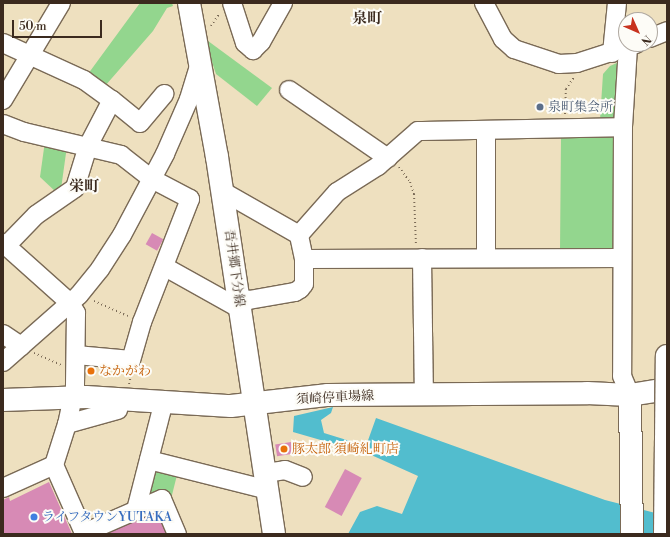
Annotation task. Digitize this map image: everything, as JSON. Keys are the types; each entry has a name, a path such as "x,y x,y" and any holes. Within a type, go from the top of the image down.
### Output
{"main road":[{"name":"吾井郷下分線","path":"189,3 194,21 199,66 222,191 274,534"},
{"path":"665,534 667,356"},
{"name":"須崎停車場線","path":"3,400 73,398 255,405 328,396 587,393 630,395 667,389"},
{"path":"630,395 632,534"}],"street":[{"path":"227,6 245,43 253,50 261,42 284,3"},
{"path":"484,3 503,39 514,49 559,64 577,63 618,50"},
{"path":"616,3 618,13"},
{"path":"3,100 30,55 55,5"},
{"path":"3,42 84,80 140,123 164,94"},
{"path":"625,52 623,127 622,376 630,395"},
{"path":"3,362 74,299 100,269 122,235 152,179 189,99 199,66"},
{"path":"289,90 388,158"},
{"path":"112,100 88,146 75,188 36,215 4,244 74,299 76,314 76,363 73,398 67,424 54,465 84,533 162,499 179,534"},
{"path":"3,124 24,132 121,155 152,179 190,199 174,236 165,267 142,322 131,360 76,363"},
{"path":"299,235 337,192 388,158 421,130 486,131 623,127"},
{"path":"486,131 486,258"},
{"path":"165,267 240,304 249,300 295,292 304,284 304,259 299,235 222,191"},
{"path":"419,258 424,396"},
{"path":"304,259 622,258"},
{"path":"3,334 21,346"},
{"path":"136,510 164,401"},
{"path":"67,424 118,410"},
{"path":"149,460 267,481 285,470 303,477"},
{"path":"3,488 54,465"}],"path":[{"path":"208,31 227,6"},
{"path":"565,128 566,89 575,75 577,63"},
{"path":"388,158 399,167 410,182 414,194 419,258"},
{"path":"74,299 142,322"},
{"path":"21,346 76,363"}],"green space":[{"path":"140,3 172,3 173,6 167,8 153,31 105,86 88,74"},
{"path":"204,38 272,88 257,106 216,74"},
{"path":"619,62 613,252 560,250 561,135 599,135 603,74 610,66"},
{"path":"45,141 67,146 61,189 57,193 40,177"},
{"path":"153,465 178,471 171,499 165,490 143,502"}],"water":[{"path":"333,407 331,413 321,420 324,433 366,446 376,418 605,500 667,516 667,534 348,534 360,512 377,506 402,514 418,476 369,454 293,432 294,416"}],"building":[{"path":"152,233 163,239 157,251 146,244"},
{"name":"豚太郎 須崎糺町店","path":"291,442 293,454 277,456 275,445"},
{"path":"345,469 362,478 342,516 325,507"},
{"name":"ライフタウンYUTAKA","path":"49,482 72,534 3,534 3,500 9,497 10,501"},
{"name":"ライフタウンYUTAKA","path":"154,509 162,511 172,534 102,534"}],"place":[{"name":"泉町集会所","path":"540,107"},
{"name":"なかがわ","path":"91,371"},
{"name":"豚太郎 須崎糺町店","path":"284,449"},
{"name":"ライフタウンYUTAKA","path":"34,517"}],"district":[{"name":"泉町","path":"367,19"},
{"name":"栄町","path":"84,187"}]}
